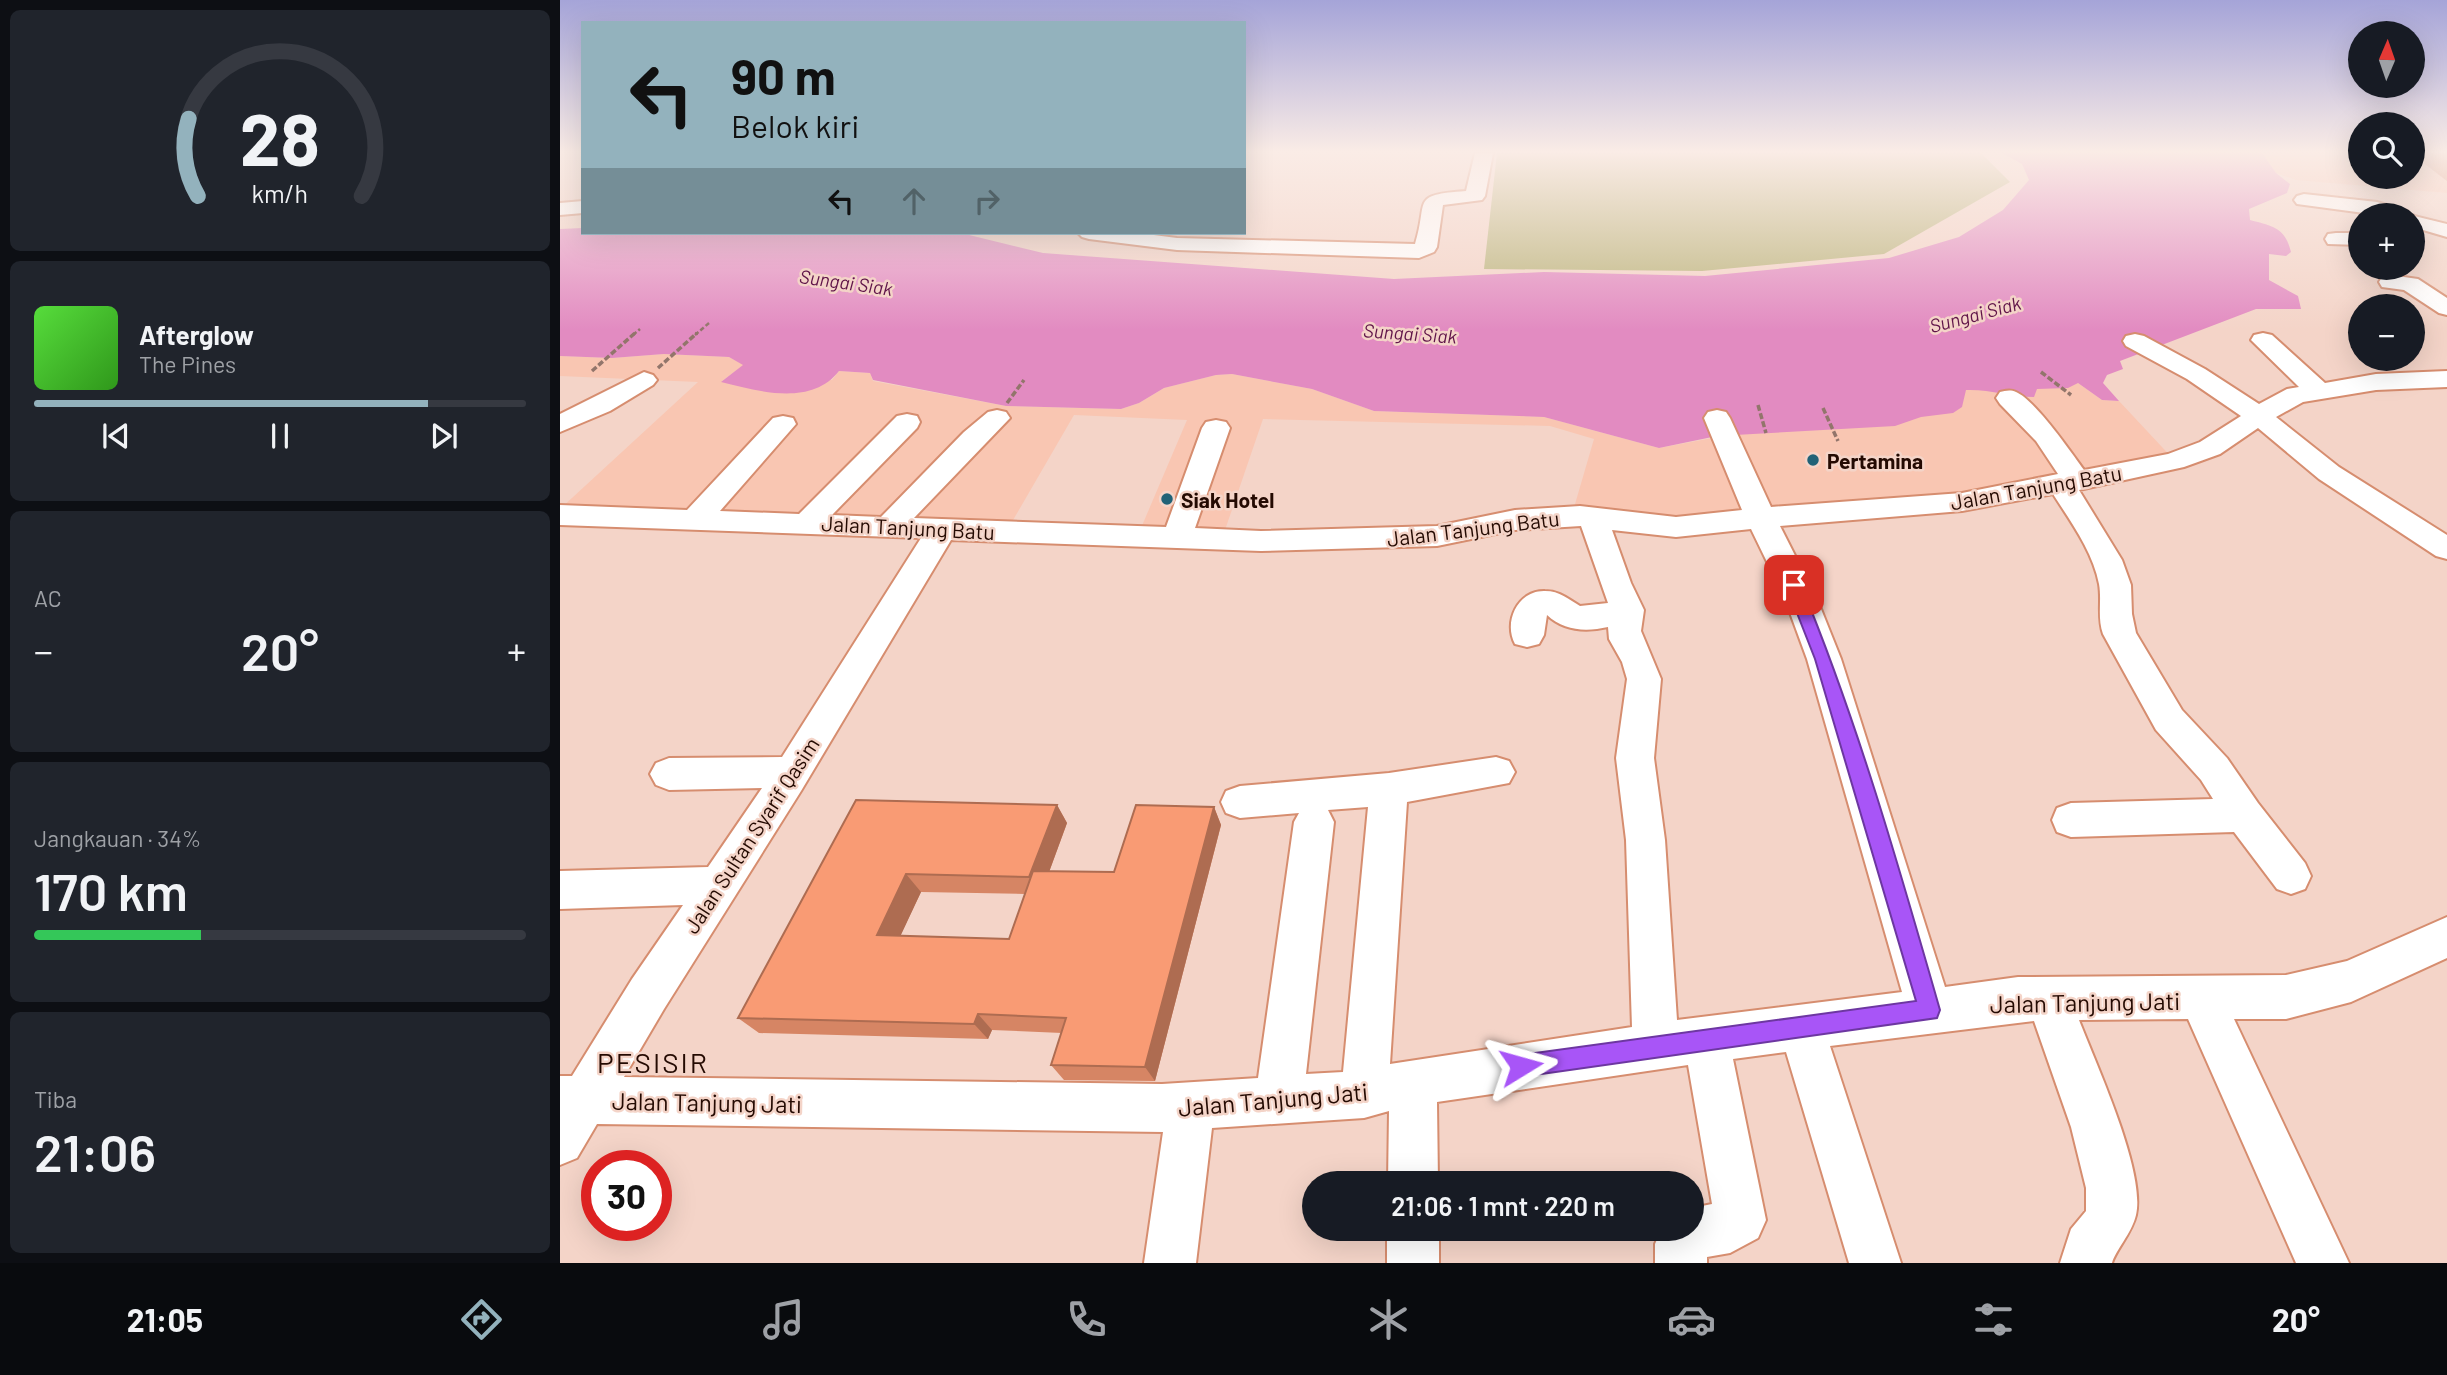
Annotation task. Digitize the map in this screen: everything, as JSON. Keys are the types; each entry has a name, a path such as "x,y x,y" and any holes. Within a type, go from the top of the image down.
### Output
{"street":[{"path":"1105,235 1177,244 1419,251 1426,247 1431,212"},
{"path":"2425,224 2447,232"},
{"path":"2425,234 2447,232"},
{"path":"2336,239 2348,239"},
{"path":"2390,282 2410,284 2447,308"},
{"path":"2135,341 2166,360 2196,373 2259,416 2329,473 2447,549"},
{"path":"2263,341 2319,391"},
{"name":"Jalan Tanjung Batu","path":"560,515 808,522 942,530 1261,541 1424,537 1515,520 1593,517 1676,527 1849,509 1962,502 2069,482 2174,460 2210,448 2297,395 2376,382 2447,379"},
{"path":"560,424 601,405 644,380"},
{"path":"2009,398 2046,436 2069,482 2115,586 2114,621 2169,720 2214,769 2244,815 2291,876"},
{"path":"888,527 974,438 997,418"},
{"path":"1717,418 1761,519 1801,599 1824,659 1929,1010"},
{"path":"808,522 907,422"},
{"path":"696,519 783,424"},
{"path":"1177,538 1216,428"},
{"path":"1593,517 1615,583 1628,610 1622,630 1639,662 1644,679 1643,701 1634,744 1643,810 1656,1046"},
{"name":"Jalan Sultan Syarif Qasim","path":"560,1142 573,1100 648,994 793,772 942,530"},
{"path":"1527,635 1530,611 1541,602 1555,603 1569,616 1580,618 1628,610"},
{"path":"669,774 793,772"},
{"path":"1240,802 1389,789 1496,772"},
{"path":"1364,1094 1389,789"},
{"path":"2071,820 2244,815"},
{"path":"1279,1100 1314,822"},
{"path":"560,890 718,886"},
{"name":"Jalan Tanjung Jati","path":"573,1100 1191,1106 1364,1094 1413,1082 1656,1046 2018,999 2202,1000 2286,997 2351,981 2447,937"},
{"path":"2049,999 2094,1124 2113,1188 2112,1215 2103,1234 2092,1241 2085,1255 2086,1263"},
{"path":"2202,1000 2323,1263"},
{"path":"1801,1027 1875,1263"},
{"path":"1681,1263 1681,1244 1695,1233 1730,1227 1740,1220 1706,1039"},
{"path":"1413,1082 1413,1171"},
{"path":"1170,1263 1191,1106"},
{"path":"1413,1241 1413,1263"}],"path":[{"path":"644,380 709,323"},
{"path":"592,371 640,329"},
{"path":"2042,372 2071,395"},
{"path":"997,418 1024,380"},
{"path":"1758,405 1766,433"},
{"path":"1823,408 1838,441"}],"shaded area":[{"path":"1490,212 1958,212 1884,254 1702,271 1484,269"},
{"path":"664,354 729,357 744,365 722,381 832,380 839,371 870,373 873,381 1006,406 1121,409 1139,403 1164,388 1216,375 1232,374 1312,389 1374,411 1544,417 1659,448 1966,390 2078,383 2102,400 2119,401 2176,462 2079,482 1754,522 1573,511 1594,439 1550,426 1263,419 1225,530 1141,528 1187,420 1074,415 1005,534 560,509 698,382 560,376 560,356 612,358"}],"water":[{"name":"Sungai Siak","path":"2000,212 2249,212 2250,220 2271,226 2285,237 2291,252 2286,256 2269,254 2269,280 2298,296 2301,309 2256,309 2120,361 2123,369 2107,375 2103,383 2119,401 2102,400 2078,383 2068,388 2037,389 2034,397 1966,390 1962,407 1953,413 1921,417 1895,426 1717,436 1659,448 1544,417 1374,411 1312,389 1232,374 1216,375 1164,388 1139,403 1121,409 1006,406 873,380 870,373 839,371 814,389 799,393 767,392 721,382 743,365 729,357 664,354 612,358 560,356 560,229 581,228 581,235 969,235 1043,253 1394,279 1544,272 1705,276 1889,258 1959,237"}],"building":[{"path":"856,800 1057,805 1029,877 906,874 877,935 1009,939 1033,871 1114,872 1136,805 1214,807 1145,1067 1051,1065 1066,1018 978,1014 974,1024 738,1018"}],"place":[{"name":"Pertamina","path":"1813,460"},
{"name":"Siak Hotel","path":"1167,499"}],"district":[{"name":"PESISIR","path":"653,1062"}],"route":[{"path":"1521,1066 1929,1010 1824,659 1794,585"}]}
